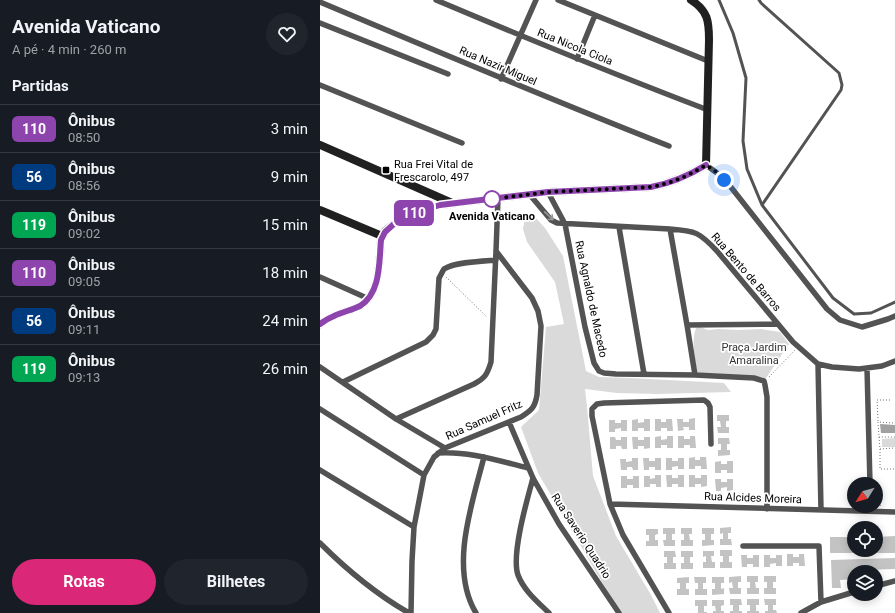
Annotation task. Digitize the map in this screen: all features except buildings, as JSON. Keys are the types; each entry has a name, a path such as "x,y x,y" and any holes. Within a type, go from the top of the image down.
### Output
{"street":[{"name":"Rua Nicola Ciola","path":"436,0 576,59 708,110"},
{"path":"501,79 536,0"},
{"path":"558,0 708,61"},
{"path":"691,0 703,10 707,17 709,27 706,165"},
{"name":"Rua Nazir Miguel","path":"320,2 576,110 669,146"},
{"path":"576,59 595,15"},
{"path":"320,24 448,74"},
{"path":"320,85 462,144"},
{"path":"320,145 453,203"},
{"path":"320,324 332,316 359,306 369,298 375,288 379,271 382,236 395,223 407,215 440,205 548,192 651,187 667,184 706,165"},
{"path":"706,165 718,173 730,186 826,309 840,320 862,327 895,316"},
{"path":"548,192 565,224"},
{"name":"Rua Bento de Barros","path":"530,195 551,220 557,223 687,230 697,233 706,239 717,251 777,324 798,347 818,364 851,369 882,366 895,361"},
{"path":"396,419 482,380 488,372 491,362 498,198"},
{"path":"320,210 382,236"},
{"name":"Rua Agnaldo de Macedo","path":"565,224 585,327 594,363 599,370 604,373 754,378 764,382"},
{"path":"619,227 644,374"},
{"path":"670,229 695,375"},
{"name":"Rua Samuel Fritz","path":"410,613 414,527 424,475 434,457 445,448 521,417 531,410 536,404 538,395 541,326 538,311 532,298 496,251"},
{"path":"343,382 426,342 433,335 436,329 439,278 446,268 456,265 496,260"},
{"path":"320,277 369,298"},
{"path":"687,325 777,324"},
{"path":"818,364 821,510"},
{"path":"320,367 396,419 445,448"},
{"path":"867,368 870,477"},
{"path":"764,382 766,385 767,398 767,509"},
{"path":"669,613 623,535 610,504 592,416 592,409 597,404 604,403 704,400 710,407 711,444"},
{"path":"320,408 424,475"},
{"name":"Rua Saverio Quadrio","path":"509,422 528,468 559,524 619,613"},
{"path":"438,453 451,452 484,457 528,468"},
{"path":"476,613 471,604 466,587 464,568 465,542 470,510 484,457"},
{"path":"320,470 414,527"},
{"path":"533,478 523,515 516,561 518,574 523,584 549,613"},
{"name":"Rua Alcides Moreira","path":"610,504 767,509 847,509"},
{"name":"Rua Alcides Moreira","path":"883,511 895,512"},
{"path":"320,543 358,579 410,613"},
{"path":"743,546 820,546 821,602"},
{"path":"883,584 895,581"},
{"path":"801,613 821,602 847,594"}],"lane":[{"path":"719,0 733,33 746,78 742,141 747,169 762,205 833,298 854,314 871,313 895,302"},
{"path":"759,0 760,3 838,73 842,84 841,90 762,205"}],"path":[{"path":"442,272 493,322"},
{"path":"764,382 798,347"},
{"path":"891,400 877,400 880,469 895,469"},
{"path":"878,422 892,423"},
{"path":"879,437 895,437"},
{"path":"880,449 894,448"}],"green space":[{"path":"534,216 545,228 563,256 586,371 599,377 724,383 731,392 657,394 617,393 585,389 593,476 616,536 660,613 620,613 538,473 521,427 539,410 546,327 564,324 555,282 527,242 523,229 525,218"},
{"name":"Praça Jardim Amaralina","path":"700,327 708,330 761,329 780,332 789,344 766,378 697,373 694,339 696,328"},
{"path":"895,438 895,447 882,447 882,439"}],"shaded area":[{"path":"880,424 895,425 895,433 881,433"}],"bus line":[{"name":"110","path":"320,324 332,316 366,302 375,288 379,271 382,236 395,223 407,215 440,205 548,192 651,187 667,184 706,165"}],"place":[{"name":"Rua Frei Vital de Frescarolo, 497","path":"386,170"},
{"name":"Avenida Vaticano","path":"492,199"}],"route":[{"path":"492,199 548,192 651,187 667,184 706,165 718,173 724,180"}]}
